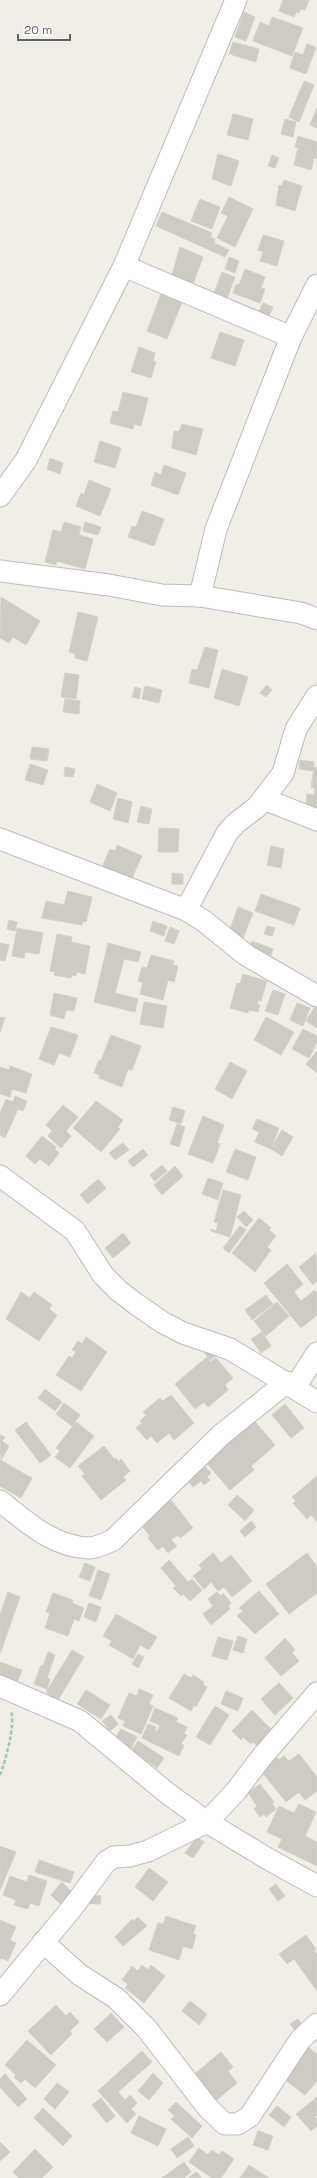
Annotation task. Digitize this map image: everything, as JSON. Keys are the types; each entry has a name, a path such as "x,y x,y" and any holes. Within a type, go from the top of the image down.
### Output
{"street":[{"path":"0,496 26,460 124,266 236,0"},
{"path":"124,266 291,337"},
{"path":"200,596 216,530 291,337 317,285"},
{"path":"0,572 101,584 162,595 200,596 301,613 317,619"},
{"path":"186,910 227,833 264,799 283,773 296,729 317,696"},
{"path":"264,799 317,820"},
{"path":"0,839 186,910 246,955 317,996"},
{"path":"0,1176 75,1231 103,1275 119,1292 162,1322 183,1333 230,1349 317,1402"},
{"path":"0,1501 45,1536 64,1544 91,1548 113,1540 221,1435 291,1385 317,1353"},
{"path":"0,1686 80,1720 167,1794 207,1822 268,1859 317,1886"},
{"path":"0,1995 72,1908 106,1862 114,1857 130,1856 148,1851 207,1822 236,1791 261,1758 317,1693"},
{"path":"43,1942 80,1975 116,1998 147,2029 208,2108 225,2124 238,2124 250,2116 300,2040 317,2024"}],"path":[{"path":"0,1775 9,1751 12,1719 9,1710"}],"building":[{"path":"283,0 309,0 305,10 301,9 299,13 296,12 294,17 279,11"},
{"path":"244,12 255,17 246,41 235,37"},
{"path":"272,17 303,28 292,56 253,41 260,22 269,26"},
{"path":"233,42 259,49 256,62 229,54"},
{"path":"307,44 316,47 306,74 290,68 295,52 303,55"},
{"path":"304,81 314,85 299,122 289,117"},
{"path":"317,108 317,128 310,125"},
{"path":"233,114 253,119 248,140 227,135"},
{"path":"285,119 296,122 293,137 281,134"},
{"path":"298,136 317,142 317,159 314,158 311,170 294,165 298,148 295,147"},
{"path":"218,154 239,161 231,186 212,179"},
{"path":"272,155 279,158 275,168 268,166"},
{"path":"284,180 302,186 295,211 276,205 279,185 282,186"},
{"path":"229,197 253,209 235,247 217,238 228,216 221,213"},
{"path":"200,199 220,207 212,229 191,221"},
{"path":"162,212 212,233 210,237 215,239 214,243 229,250 225,257 156,226"},
{"path":"263,235 284,241 277,266 260,261 263,252 258,250"},
{"path":"180,247 203,257 193,284 172,275"},
{"path":"229,257 239,261 235,273 225,269"},
{"path":"245,269 265,277 261,288 265,289 260,303 233,293 236,284 239,285"},
{"path":"222,272 235,277 224,306 211,301"},
{"path":"161,294 182,302 167,339 147,331"},
{"path":"263,303 273,307 268,318 258,314"},
{"path":"220,332 244,340 235,366 211,358"},
{"path":"139,347 155,353 153,361 156,362 151,378 131,372"},
{"path":"123,392 148,398 141,426 134,424 133,429 110,423 113,411 118,412"},
{"path":"182,424 203,429 196,455 172,448 174,431 179,432"},
{"path":"100,441 121,448 115,468 94,462"},
{"path":"50,458 63,463 60,474 47,469"},
{"path":"164,465 186,473 178,495 151,485 155,472 161,475"},
{"path":"89,480 111,489 100,516 76,506 81,493 84,495"},
{"path":"142,511 164,519 154,546 128,537 132,526 136,527"},
{"path":"64,522 81,527 79,535 93,539 85,569 57,561 56,565 45,562 53,530 61,532"},
{"path":"85,522 101,527 98,535 83,531"},
{"path":"1,597 40,621 26,645 13,637 9,643 0,638"},
{"path":"78,612 98,617 87,661 75,658 75,654 69,652"},
{"path":"205,647 218,650 209,688 189,683 192,669 197,670"},
{"path":"222,669 248,677 239,706 214,698"},
{"path":"65,673 79,675 76,699 61,697"},
{"path":"267,685 272,690 266,697 260,693"},
{"path":"145,686 162,690 159,703 142,699"},
{"path":"135,687 141,689 139,699 132,697"},
{"path":"65,699 80,701 79,714 63,712"},
{"path":"32,747 49,749 47,761 30,759"},
{"path":"300,760 314,762 313,771 299,769"},
{"path":"30,764 48,770 43,785 25,780"},
{"path":"65,767 75,769 73,777 64,776"},
{"path":"314,767 317,768 317,808 306,806 307,794 314,795 315,788 311,788"},
{"path":"97,784 117,793 110,811 90,802"},
{"path":"118,798 132,802 128,823 113,819"},
{"path":"141,806 152,809 149,824 137,822"},
{"path":"159,828 179,829 178,852 158,852"},
{"path":"117,845 142,856 131,880 102,867 110,849 115,851"},
{"path":"271,846 284,849 281,868 267,865"},
{"path":"172,873 183,874 183,884 172,884"},
{"path":"68,891 92,897 86,922 83,921 82,925 42,918 46,901 64,905"},
{"path":"261,894 300,908 294,925 255,911"},
{"path":"238,907 253,913 243,938 229,932"},
{"path":"9,920 17,922 15,931 7,929"},
{"path":"153,921 167,926 164,936 150,931"},
{"path":"267,926 275,928 272,936 264,934"},
{"path":"170,927 179,931 174,944 165,941"},
{"path":"17,928 43,933 39,954 25,952 24,958 12,956"},
{"path":"57,934 72,937 71,942 90,946 85,974 77,972 76,976 72,975 71,978 54,975 55,972 50,971"},
{"path":"252,941 273,949 269,960 248,952"},
{"path":"0,943 9,945 5,961 0,960"},
{"path":"108,943 141,952 138,962 124,959 115,993 138,999 135,1012 94,1002"},
{"path":"151,955 174,961 173,965 178,966 174,982 168,980 163,1000 140,994 143,983 138,981 142,967 147,968"},
{"path":"243,974 267,981 261,1001 258,1000 257,1004 260,1005 258,1012 249,1010 248,1013 230,1008 237,983 240,984"},
{"path":"273,990 285,994 278,1015 265,1011"},
{"path":"54,993 77,998 74,1011 66,1010 64,1019 50,1015"},
{"path":"144,1002 167,1006 163,1028 140,1024"},
{"path":"297,1003 310,1008 303,1026 290,1020"},
{"path":"317,1003 317,1028 306,1021"},
{"path":"0,1017 5,1018 0,1032"},
{"path":"266,1017 294,1032 281,1055 254,1040"},
{"path":"51,1027 78,1035 70,1057 59,1053 54,1065 39,1059"},
{"path":"303,1029 317,1036 317,1042 309,1058 292,1049"},
{"path":"111,1035 141,1046 132,1070 128,1069 122,1087 99,1078 100,1075 94,1073 99,1060 101,1061"},
{"path":"317,1051 317,1073 306,1064"},
{"path":"230,1062 247,1071 232,1099 215,1089"},
{"path":"10,1066 32,1074 26,1093 12,1089 10,1097 0,1094 0,1067 9,1070"},
{"path":"15,1096 27,1101 23,1111 18,1109 5,1138 0,1135 0,1113 6,1099 13,1102"},
{"path":"96,1101 123,1120 118,1127 120,1129 101,1152 73,1128"},
{"path":"63,1105 78,1117 66,1131 71,1136 61,1148 48,1136 52,1131 46,1125"},
{"path":"173,1107 185,1111 181,1124 169,1120"},
{"path":"203,1116 224,1125 217,1143 220,1144 213,1163 188,1154"},
{"path":"257,1119 279,1128 271,1149 255,1142 259,1132 252,1129"},
{"path":"177,1124 185,1127 179,1147 170,1144"},
{"path":"282,1130 293,1137 282,1156 271,1149"},
{"path":"42,1136 56,1147 55,1149 59,1153 49,1166 40,1159 35,1164 26,1156"},
{"path":"123,1143 129,1150 115,1160 109,1153"},
{"path":"143,1149 148,1155 133,1167 128,1161"},
{"path":"235,1149 256,1157 248,1180 226,1172"},
{"path":"162,1165 167,1171 155,1181 150,1175"},
{"path":"175,1166 183,1176 162,1195 154,1185"},
{"path":"208,1178 223,1183 218,1200 202,1194"},
{"path":"98,1179 106,1188 88,1204 80,1195"},
{"path":"223,1190 241,1195 230,1237 211,1231 211,1229 216,1231 218,1223 214,1222"},
{"path":"244,1211 253,1220 246,1227 237,1217"},
{"path":"259,1218 271,1228 269,1230 276,1236 267,1247 271,1250 255,1272 232,1253"},
{"path":"240,1226 246,1230 229,1253 223,1248"},
{"path":"123,1233 131,1243 113,1258 105,1248"},
{"path":"316,1253 317,1281 313,1285 299,1267"},
{"path":"287,1264 303,1284 294,1292 301,1301 315,1290 317,1293 317,1315 301,1328 264,1283"},
{"path":"21,1292 30,1298 34,1292 52,1305 49,1309 57,1315 39,1341 6,1319"},
{"path":"266,1295 273,1304 252,1320 245,1310"},
{"path":"277,1302 289,1316 266,1336 254,1321"},
{"path":"262,1332 271,1346 261,1353 251,1339"},
{"path":"86,1337 107,1352 81,1391 56,1375 69,1356 72,1358 76,1352 72,1350 78,1341 82,1344"},
{"path":"211,1347 218,1354 210,1360 204,1352"},
{"path":"207,1357 210,1362 216,1358 233,1378 225,1385 228,1390 208,1407 204,1402 195,1409 175,1384"},
{"path":"45,1389 62,1402 55,1411 38,1398"},
{"path":"171,1395 194,1423 174,1440 169,1433 157,1443 151,1436 147,1440 136,1428 142,1423 140,1421 146,1415 143,1412 160,1398 163,1401"},
{"path":"64,1403 80,1415 72,1426 56,1414"},
{"path":"285,1404 304,1428 291,1438 272,1415"},
{"path":"251,1417 275,1445 251,1466 254,1470 230,1490 203,1459"},
{"path":"26,1422 51,1455 40,1463 15,1430"},
{"path":"76,1422 94,1436 70,1468 55,1457 60,1451 56,1448"},
{"path":"0,1435 5,1437 2,1441 9,1446 1,1460"},
{"path":"104,1446 114,1459 116,1458 119,1462 121,1459 130,1471 123,1477 126,1480 101,1500 82,1476 85,1474 78,1466"},
{"path":"0,1460 32,1478 21,1498 0,1486"},
{"path":"202,1463 211,1473 207,1477 210,1480 204,1485 201,1481 193,1487 185,1478"},
{"path":"317,1476 317,1522 311,1515 307,1519 293,1503 296,1501 292,1497"},
{"path":"237,1495 254,1510 245,1521 228,1505"},
{"path":"171,1500 193,1528 180,1538 178,1535 171,1540 177,1546 168,1553 163,1546 158,1550 148,1538 150,1536 142,1526 150,1520 148,1518"},
{"path":"251,1521 256,1527 245,1537 240,1531"},
{"path":"213,1553 221,1563 231,1555 252,1581 232,1597 224,1587 218,1591 211,1582 204,1589 193,1576 202,1569 199,1565"},
{"path":"307,1553 317,1567 317,1593 289,1614 266,1584"},
{"path":"169,1560 188,1582 192,1579 202,1590 190,1601 183,1594 181,1596 173,1588 176,1586 161,1568"},
{"path":"85,1563 95,1567 90,1581 79,1577"},
{"path":"98,1570 110,1574 101,1600 89,1596"},
{"path":"259,1591 279,1614 255,1634 237,1616 243,1611 239,1608"},
{"path":"8,1592 20,1597 0,1654 0,1615"},
{"path":"217,1592 221,1596 223,1593 231,1603 228,1606 230,1609 211,1625 203,1614 213,1606 208,1599"},
{"path":"53,1593 73,1600 72,1603 84,1608 79,1621 74,1619 68,1636 45,1628 50,1613 46,1612"},
{"path":"89,1603 101,1607 96,1622 84,1617"},
{"path":"116,1614 157,1637 149,1650 140,1645 133,1659 109,1645 112,1641 103,1636"},
{"path":"238,1636 247,1639 243,1653 233,1650"},
{"path":"218,1637 233,1641 227,1660 212,1656"},
{"path":"285,1638 295,1650 292,1653 299,1661 281,1676 265,1658"},
{"path":"72,1650 84,1657 58,1700 46,1692"},
{"path":"48,1652 55,1655 47,1678 50,1679 47,1689 34,1684 41,1665 43,1666"},
{"path":"138,1654 144,1657 138,1668 132,1664"},
{"path":"0,1662 22,1670 17,1683 0,1677"},
{"path":"184,1674 191,1678 193,1675 204,1682 203,1685 207,1687 196,1707 194,1705 191,1711 169,1698"},
{"path":"279,1683 293,1698 275,1715 261,1699"},
{"path":"139,1689 153,1695 149,1704 153,1706 141,1734 123,1726 125,1721 118,1718 129,1693 137,1696"},
{"path":"86,1690 110,1705 101,1719 77,1704"},
{"path":"226,1691 243,1698 238,1711 221,1704"},
{"path":"215,1706 229,1715 210,1745 196,1737"},
{"path":"155,1708 178,1718 176,1722 187,1727 184,1734 187,1735 181,1744 184,1745 179,1756 142,1738 148,1724 156,1727 155,1731 157,1732 160,1725 150,1721"},
{"path":"252,1710 272,1730 257,1746 253,1742 251,1744 243,1737 241,1740 232,1731"},
{"path":"111,1715 118,1724 110,1731 102,1721"},
{"path":"121,1729 137,1737 131,1749 114,1740"},
{"path":"138,1741 164,1758 157,1768 132,1750"},
{"path":"274,1753 279,1760 284,1756 289,1761 299,1754 317,1777 317,1791 305,1800 299,1792 286,1802 257,1766"},
{"path":"260,1784 274,1802 272,1804 276,1809 266,1817 264,1814 260,1817 254,1809 257,1806 248,1793"},
{"path":"299,1804 316,1812 305,1836 317,1842 317,1866 278,1847 282,1839 267,1832 279,1806 294,1813"},
{"path":"197,1837 204,1842 193,1858 185,1853"},
{"path":"0,1846 16,1852 0,1890"},
{"path":"39,1860 74,1872 70,1883 35,1872"},
{"path":"149,1868 168,1882 153,1901 135,1887"},
{"path":"29,1875 47,1881 39,1906 30,1903 28,1909 14,1905 16,1900 3,1895 10,1876 27,1882"},
{"path":"62,1882 71,1891 60,1904 51,1895"},
{"path":"276,1884 285,1896 278,1901 269,1889"},
{"path":"84,1895 101,1896 100,1904 84,1903"},
{"path":"166,1916 196,1926 193,1934 196,1935 192,1949 183,1946 179,1960 149,1950 158,1923 163,1924"},
{"path":"138,1917 147,1926 123,1946 115,1937 132,1919 134,1921"},
{"path":"0,1920 16,1927 10,1940 16,1943 8,1961 1,1958 0,1960"},
{"path":"306,1935 316,1949 314,1950 317,1954 317,1991 294,1959 287,1964 279,1954"},
{"path":"142,1965 148,1970 151,1965 165,1976 144,2003 125,1988 128,1984 122,1980 132,1966 138,1971"},
{"path":"190,2001 207,2014 199,2025 182,2011"},
{"path":"56,2005 66,2016 70,2012 79,2022 70,2031 72,2034 51,2055 28,2031"},
{"path":"111,2013 124,2027 107,2042 94,2029"},
{"path":"298,2019 303,2026 296,2032 290,2024"},
{"path":"27,2040 56,2065 35,2088 25,2079 21,2083 14,2077 16,2075 5,2065"},
{"path":"307,2046 317,2054 317,2081 305,2095 283,2078"},
{"path":"142,2051 152,2062 118,2092 125,2100 130,2095 137,2103 131,2109 136,2114 127,2123 98,2091"},
{"path":"221,2052 233,2067 228,2071 237,2083 213,2103 191,2077"},
{"path":"153,2073 163,2083 149,2100 138,2091"},
{"path":"5,2074 27,2099 18,2107 0,2087 0,2079"},
{"path":"57,2083 69,2092 55,2109 44,2099"},
{"path":"317,2097 317,2115 315,2117 317,2120 317,2126 311,2131 296,2114"},
{"path":"101,2098 115,2116 107,2123 92,2105"},
{"path":"176,2102 202,2126 192,2138 171,2119 175,2116 168,2110"},
{"path":"277,2106 291,2117 284,2127 269,2115"},
{"path":"43,2108 72,2136 63,2146 34,2118"},
{"path":"139,2116 166,2129 158,2146 131,2133"},
{"path":"258,2131 273,2136 268,2150 253,2145"},
{"path":"188,2137 194,2146 177,2158 171,2149"},
{"path":"0,2142 10,2152 0,2161"},
{"path":"199,2148 208,2155 212,2150 219,2155 222,2151 234,2159 221,2178 212,2178 189,2162"},
{"path":"35,2149 53,2167 42,2178 19,2178 13,2172"},
{"path":"184,2162 191,2172 184,2178 162,2178"},
{"path":"249,2165 269,2178 240,2178"},
{"path":"197,2172 201,2178 189,2177"}]}
